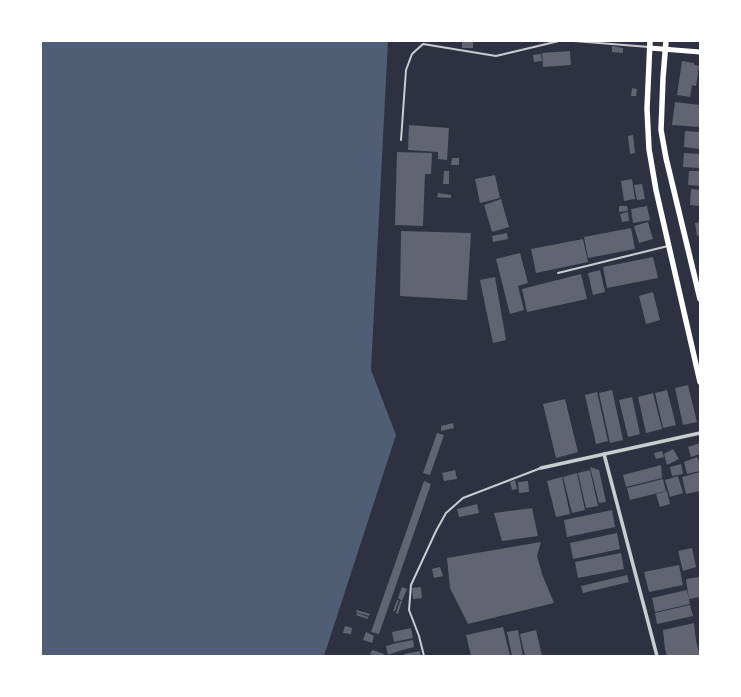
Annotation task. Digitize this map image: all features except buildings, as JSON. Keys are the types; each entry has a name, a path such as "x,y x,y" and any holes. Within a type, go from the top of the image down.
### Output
{"main road":[{"path":"650,41 647,109 649,149 656,190 700,382"},
{"path":"666,41 661,130 666,158 700,299"},
{"path":"650,48 700,52"}],"street":[{"path":"541,468 700,433"},
{"path":"604,454 657,656"}],"lane":[{"path":"401,140 406,70 412,54 423,44 496,56 559,41"},
{"path":"574,41 650,48"},
{"path":"558,273 669,245"},
{"path":"424,656 419,636 409,610 411,586 446,512 463,498 541,468"}],"water":[{"path":"41,41 388,41 371,370 396,435 324,656 41,656"}]}
